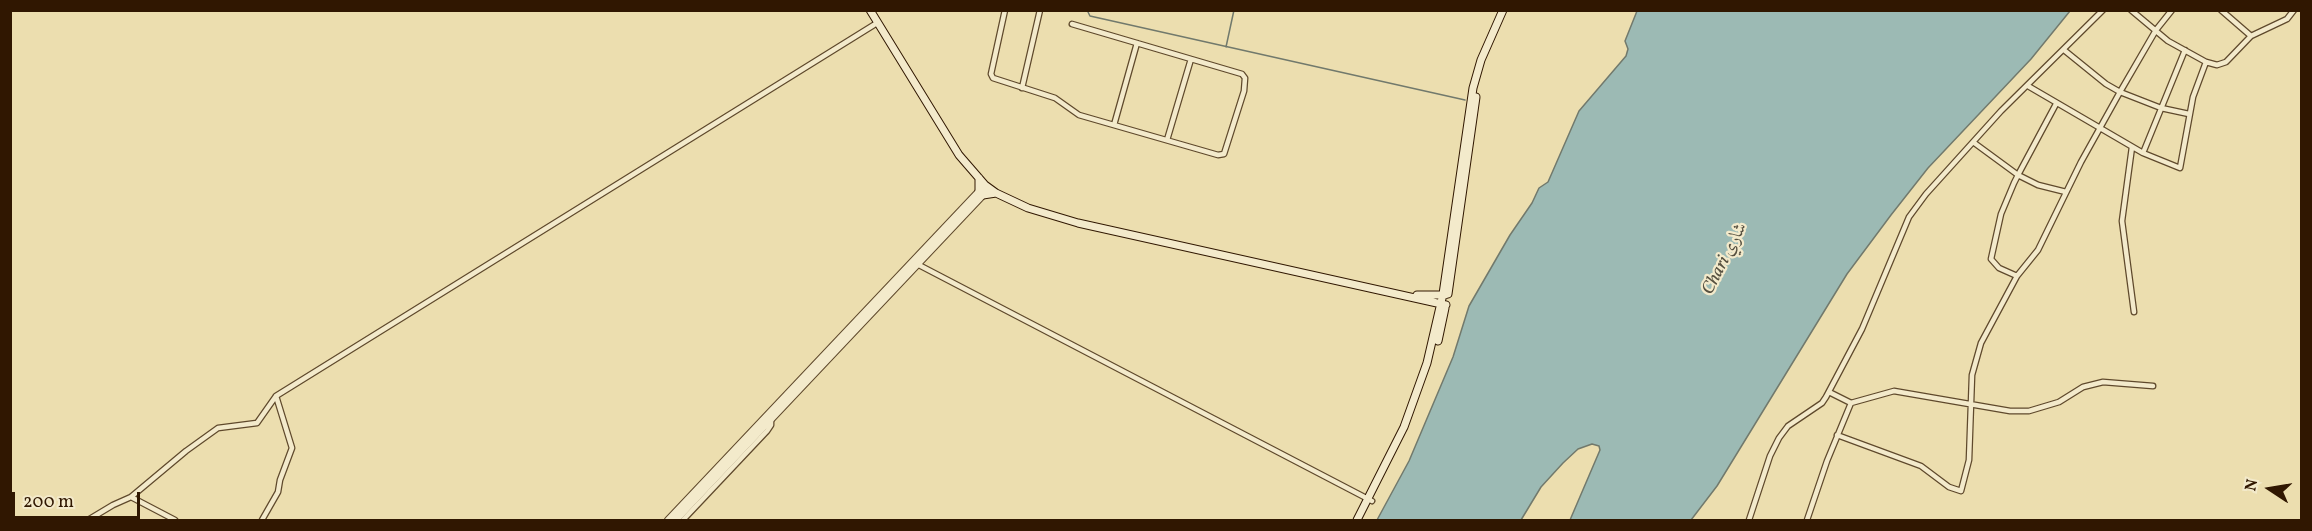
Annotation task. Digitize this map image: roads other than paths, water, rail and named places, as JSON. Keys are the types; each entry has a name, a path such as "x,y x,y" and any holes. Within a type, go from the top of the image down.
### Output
{"main road":[{"path":"870,10 959,155 990,189 1028,208 1078,223 1413,296 1445,295"},
{"path":"1445,295 1444,283 1473,88 1481,60 1503,10"},
{"path":"1358,520 1412,418 1435,354 1477,89 1482,70 1507,10"},
{"path":"979,178 981,193 990,189"},
{"path":"1426,297 1444,283"},
{"path":"1426,297 1443,304"},
{"path":"1426,297 1439,317"},
{"path":"1362,520 1416,396 1443,304"}],"street":[{"path":"1005,10 991,74 993,78 1055,98 1079,115 1218,155 1224,154 1244,91 1245,78 1242,74 1072,24"},
{"path":"1022,88 1040,10"},
{"path":"1749,520 1770,456 1779,438 1788,426 1822,403 1829,392 1862,329 1909,217 1926,194 1973,142 2103,10"},
{"path":"2131,10 2168,41 2206,62 2217,65 2226,62 2251,36 2287,19 2294,10"},
{"path":"1837,435 1921,466 1938,476 1949,487 1961,492 1969,460 1972,375 1981,343 2017,276 2038,250 2066,192 2120,92 2156,30 2172,10"},
{"path":"2221,10 2251,36"},
{"path":"88,520 131,497 186,451 218,428 257,423 276,396 878,22"},
{"path":"1114,125 1137,43"},
{"path":"2064,50 2106,84 2120,92 2161,108 2189,114"},
{"path":"2143,153 2185,50"},
{"path":"1167,140 1191,59"},
{"path":"2028,86 2143,153 2180,168 2189,114 2206,62"},
{"path":"2017,276 1993,264 1990,255 2001,214 2018,175 2056,104"},
{"path":"1973,142 2018,175 2038,185 2066,192"},
{"path":"2132,147 2122,220 2134,312"},
{"path":"676,520 915,262 981,193 990,189"},
{"path":"915,262 1370,500"},
{"path":"1829,392 1851,403 1894,391 2010,411 2029,411 2059,402 2083,387 2103,382 2153,387"},
{"path":"262,520 278,492 292,448 276,396"},
{"path":"1807,520 1837,435 1851,403"},
{"path":"669,520 769,418"},
{"path":"683,520 767,431 771,425 769,418"},
{"path":"131,497 175,520"}],"water":[{"name":"Chari شاري","path":"1637,11 2070,11 2031,59 1928,168 1847,274 1717,486 1691,520 1570,520 1600,450 1599,446 1592,444 1578,449 1563,463 1541,487 1521,520 1377,520 1409,461 1453,357 1469,306 1539,188 1548,182 1579,111 1626,56 1628,49 1625,41"}],"waterway":[{"path":"1087,10 1090,16 1465,100"},
{"path":"1226,47 1234,10"}]}
